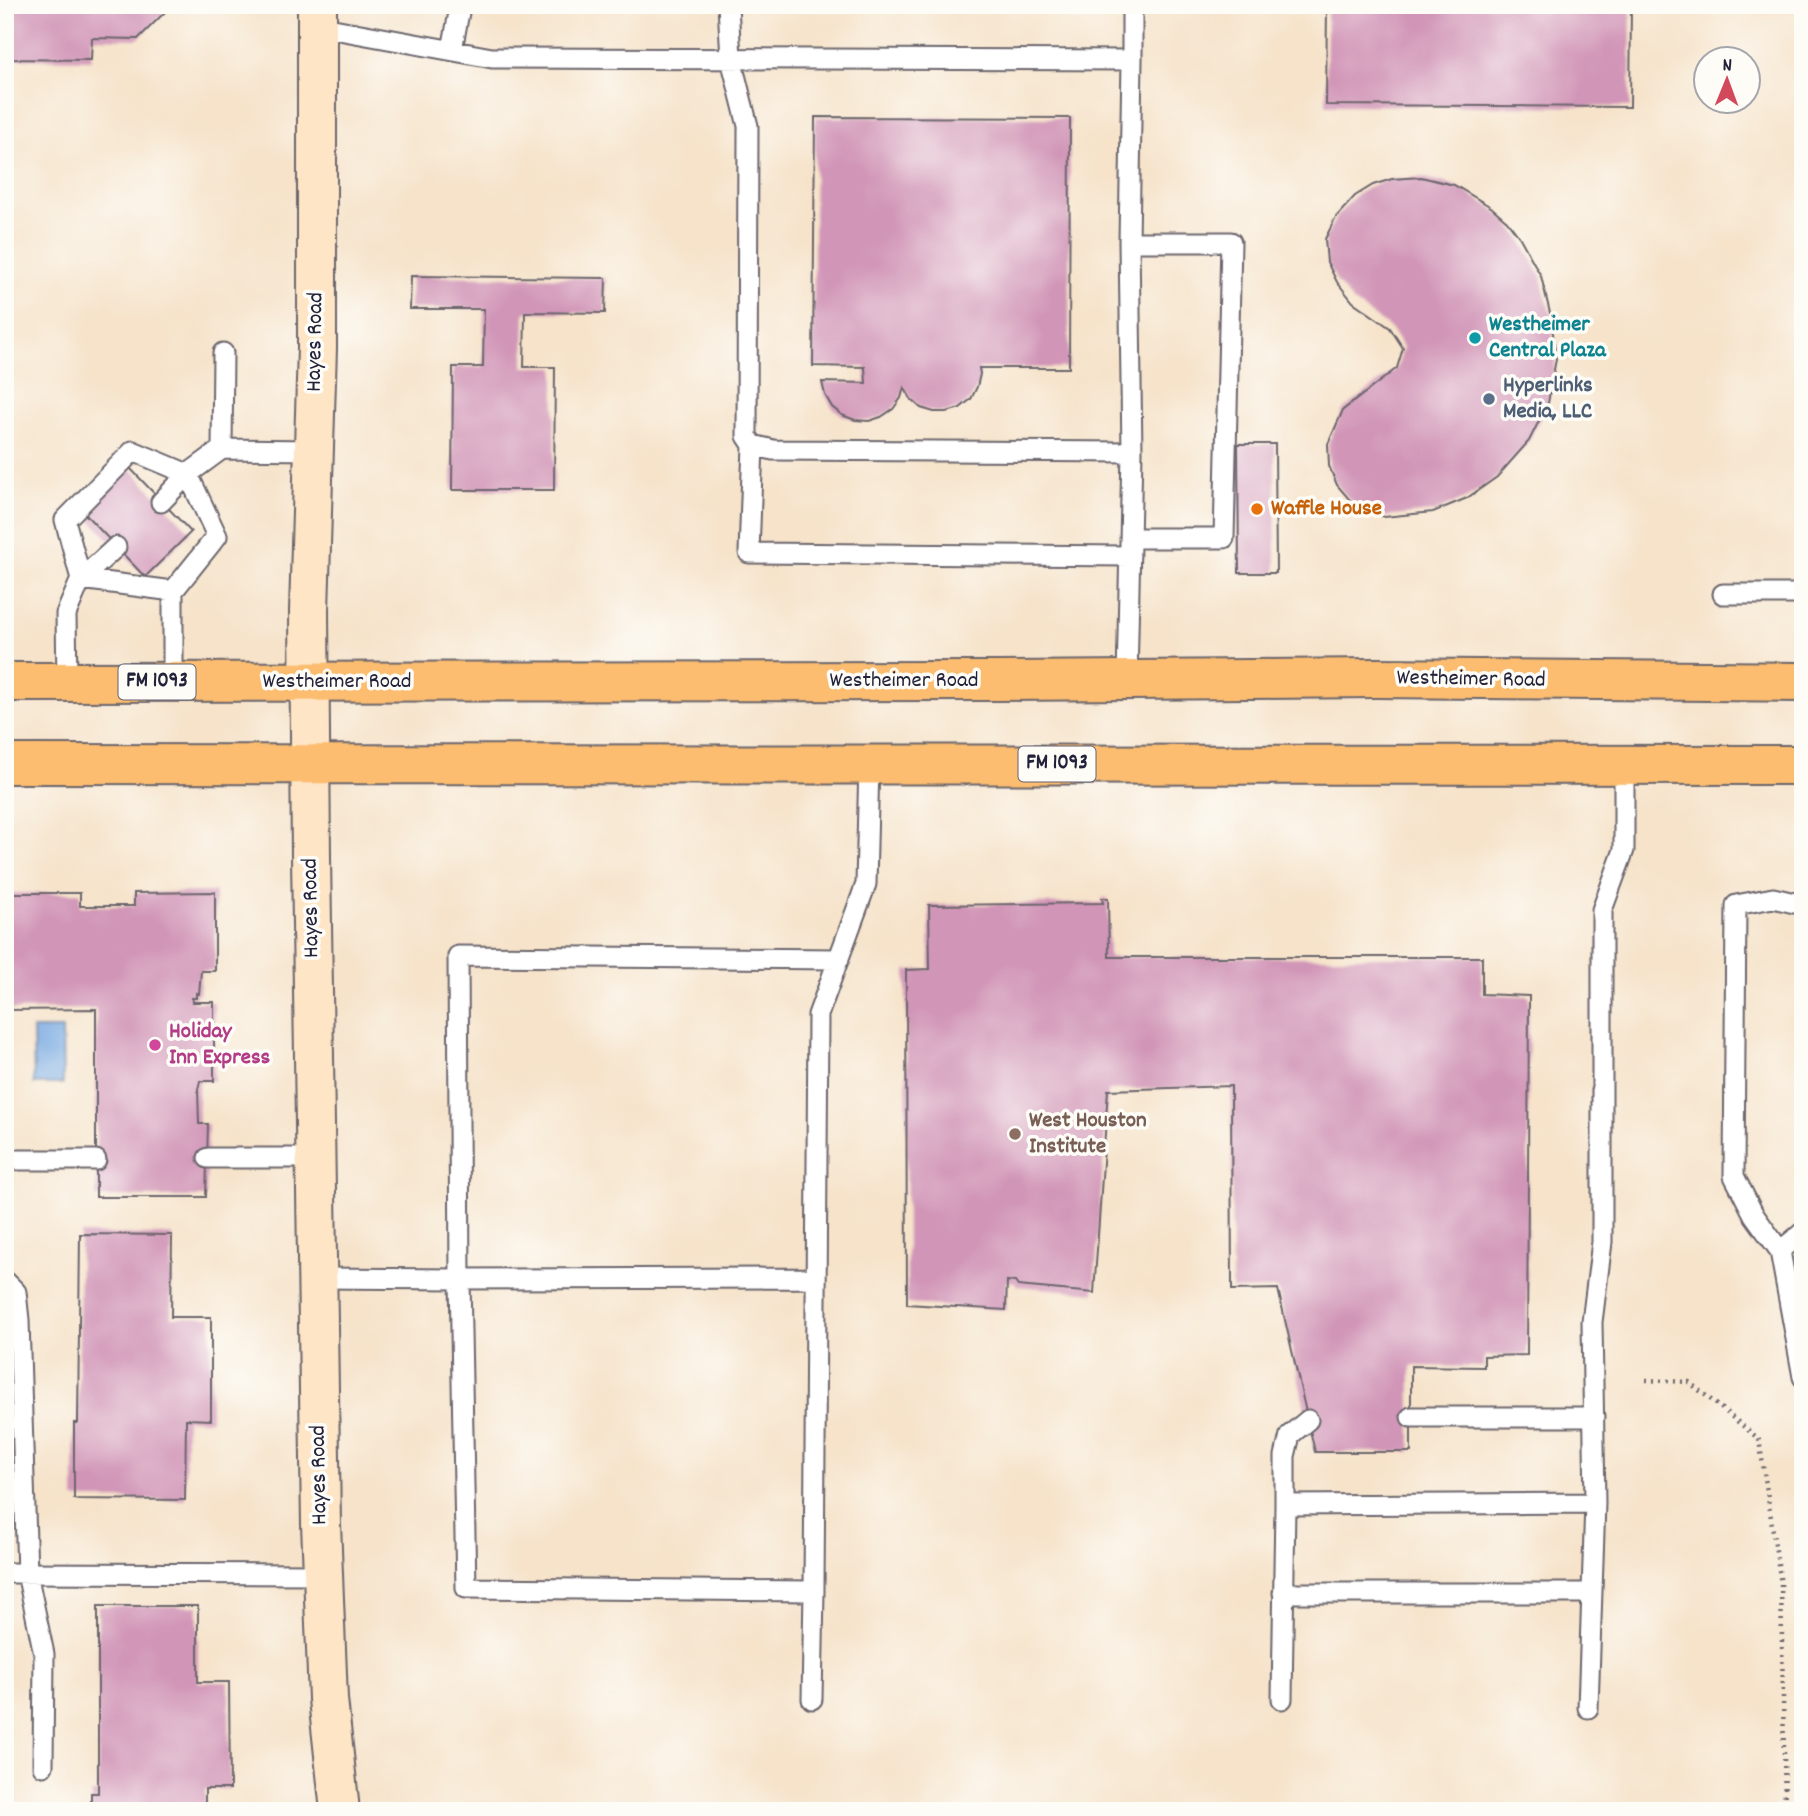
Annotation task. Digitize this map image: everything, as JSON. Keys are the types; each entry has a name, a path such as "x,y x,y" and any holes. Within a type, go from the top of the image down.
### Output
{"main road":[{"name":"Westheimer Road","path":"5,682 1376,678 1803,682"},
{"path":"1758,766 1803,747"},
{"name":"FM 1093","path":"5,764 1803,765"}],"street":[{"name":"Hayes Road","path":"317,15 317,348 309,611 315,1158 323,1573 328,1699 340,1811"}],"lane":[{"path":"452,50 460,7 463,5"},
{"path":"728,5 731,59 748,126 747,436 752,445 749,553 1130,547 1224,538 1231,243 1129,242"},
{"path":"1127,680 1132,452 1129,242 1132,5"},
{"path":"317,15 492,58 1132,60"},
{"path":"222,449 223,353"},
{"path":"752,445 773,450 1132,452"},
{"path":"161,502 188,474 222,449 314,450"},
{"path":"81,579 65,520 133,451 188,474 217,536 173,591 173,682"},
{"path":"67,683 66,614 81,579 116,547"},
{"path":"81,579 173,591"},
{"path":"1723,594 1803,594"},
{"path":"812,1699 818,1015 866,884 869,764"},
{"path":"1588,1708 1595,1503 1592,1322 1602,1242 1602,910 1624,850 1624,765"},
{"path":"1803,905 1773,898 1736,905 1734,1176 1754,1215 1780,1251 1803,1377"},
{"path":"814,1591 466,1588 458,956 839,959"},
{"path":"208,1158 315,1158"},
{"path":"5,1160 96,1160"},
{"path":"1780,1251 1803,1232"},
{"path":"318,1278 816,1278"},
{"path":"5,1281 16,1292 19,1320 27,1573 44,1654 43,1766"},
{"path":"1411,1417 1594,1417"},
{"path":"1282,1699 1285,1456 1290,1435 1308,1420"},
{"path":"1285,1505 1595,1503"},
{"path":"5,1573 323,1573"},
{"path":"1283,1593 1591,1593"}],"path":[{"path":"1646,1380 1689,1382 1759,1439 1781,1584 1785,1811"}],"water":[{"path":"33,1029 62,1029 63,1084 34,1084"}],"building":[{"path":"5,5 172,5 138,39 92,38 91,60 5,59"},
{"path":"1327,5 1631,5 1630,107 1326,105"},
{"path":"815,117 1070,118 1069,368 979,368 977,387 971,399 960,408 947,412 921,408 911,399 904,387 901,398 893,409 869,421 855,420 832,407 822,382 866,383 865,367 813,366"},
{"name":"Westheimer Central Plaza","path":"1421,177 1454,185 1491,207 1507,221 1520,238 1541,276 1551,317 1556,359 1548,403 1529,441 1497,477 1467,498 1433,512 1384,517 1354,505 1337,485 1329,466 1328,444 1343,410 1397,368 1403,348 1390,328 1353,302 1337,282 1327,262 1325,239 1336,217 1355,196 1373,185 1392,179"},
{"path":"411,276 606,278 605,313 525,312 524,367 555,367 554,490 452,490 453,367 483,367 484,309 410,309"},
{"name":"Waffle House","path":"1238,444 1275,444 1276,573 1239,573"},
{"path":"130,468 191,532 145,577 85,514"},
{"name":"Holiday Inn Express","path":"215,892 215,971 201,971 199,994 196,993 196,998 192,998 193,1002 214,1002 214,1081 200,1081 198,1089 199,1124 208,1124 206,1197 96,1197 96,1009 9,1010 9,971 5,971 5,893 80,893 80,906 134,906 134,893"},
{"path":"1102,898 1108,898 1109,957 1482,957 1482,994 1529,996 1527,1355 1484,1356 1484,1367 1411,1366 1411,1452 1315,1452 1278,1289 1232,1290 1231,1086 1108,1090 1094,1293 1018,1286 1015,1282 1007,1281 1006,1310 907,1304 906,970 930,969 929,905 1103,903"},
{"path":"80,1234 172,1235 171,1317 211,1317 211,1420 186,1419 185,1500 74,1499 74,1423 78,1423"},
{"path":"98,1606 198,1606 198,1682 229,1682 230,1789 205,1789 205,1811 91,1811 91,1793 98,1793"}],"place":[{"name":"Westheimer Central Plaza","path":"1475,338"},
{"name":"Hyperlinks Media, LLC","path":"1489,399"},
{"name":"Waffle House","path":"1257,509"},
{"name":"Holiday Inn Express","path":"155,1045"},
{"name":"West Houston Institute","path":"1015,1134"}]}
